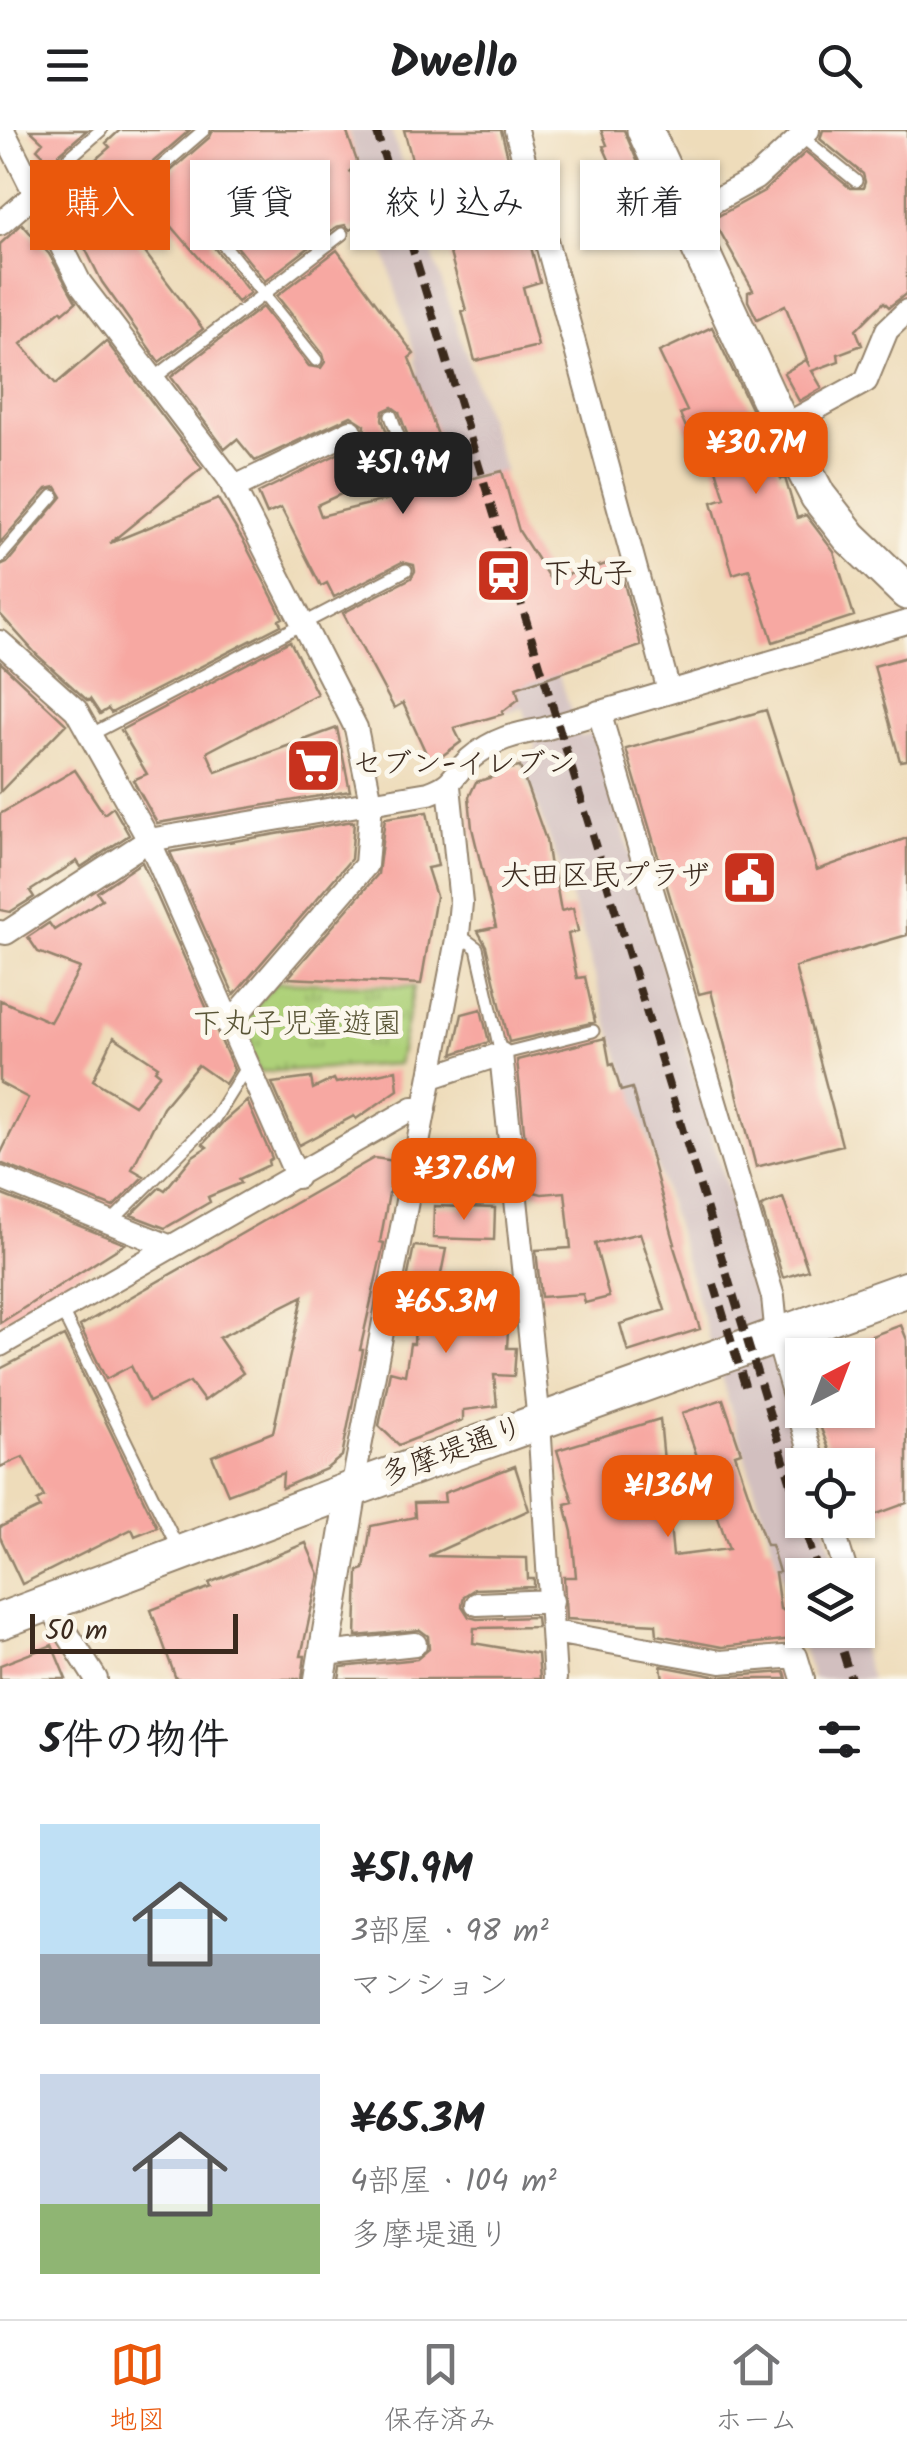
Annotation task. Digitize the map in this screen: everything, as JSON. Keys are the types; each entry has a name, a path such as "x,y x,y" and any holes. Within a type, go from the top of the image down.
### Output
{"main road":[{"path":"645,130 659,160"},
{"path":"700,250 782,427 834,518 907,592"},
{"name":"多摩堤通り","path":"0,1620 907,1289"}],"street":[{"path":"3,130 30,182"},
{"path":"516,130 669,690"},
{"path":"720,198 756,178 805,134"},
{"path":"0,224 30,198"},
{"path":"64,251 80,284 233,488 356,728 371,802 366,865 228,1025"},
{"path":"782,427 866,381 888,330 907,311"},
{"path":"233,488 352,432"},
{"path":"0,932 6,933 149,840 449,786 469,760 502,737 544,729 907,622"},
{"path":"0,642 76,710 149,840 297,1176"},
{"path":"599,712 773,1297 776,1337 809,1448"},
{"path":"415,1644 323,1666 352,1489 458,934 461,903 449,786"},
{"path":"432,1077 501,1054 539,1422 556,1679"},
{"path":"0,1345 413,1108 426,1109"},
{"path":"0,1178 171,1247"},
{"path":"477,1604 552,1601"},
{"path":"48,1603 96,1679"},
{"path":"554,1632 721,1662 796,1656 803,1679"}],"lane":[{"path":"66,160 100,130"},
{"path":"64,251 204,130"},
{"path":"805,134 856,181"},
{"path":"153,379 342,234"},
{"path":"228,250 316,360"},
{"path":"352,432 364,467 404,452 391,416"},
{"path":"0,557 53,496"},
{"path":"90,735 406,570"},
{"path":"458,934 477,948 501,1054 593,1031"},
{"path":"110,1223 214,1119 247,1066"},
{"path":"61,1310 181,1555"}],"shaded area":[{"path":"348,130 391,130 401,160 357,160"},
{"path":"384,250 431,250 505,471 502,472 519,531 541,564 573,667 558,674 580,737 595,733 785,1389 785,1428 796,1428 802,1448 785,1448 785,1538 828,1538 834,1558 785,1558 785,1587 581,927 520,756 537,750 523,707 506,712 492,668 438,435 414,374 418,372"},
{"path":"804,1648 862,1648 871,1679 813,1679"}],"green space":[{"name":"下丸子児童遊園","path":"277,982 414,987 398,1064 259,1072 237,1025"}],"building":[{"path":"30,130 87,130 52,160 37,149 43,142"},
{"path":"120,130 190,130 155,160 95,160 110,147 106,143"},
{"path":"213,130 346,130 357,160 350,160 350,230 345,225 330,232 330,160 190,160 190,247 170,224 170,172"},
{"path":"404,130 501,130 509,160 412,160"},
{"path":"601,130 624,130 637,160 609,160 603,146 607,145"},
{"path":"823,130 907,130 907,293 889,307 884,302 856,330 862,345 838,354 839,361 812,371 822,388 799,401 784,373 806,360 810,367 785,305 757,319 748,301 748,292 753,290 720,231 720,215 764,191 806,152 850,188 863,188 863,174 820,139"},
{"path":"22,224 30,233 30,250 45,250 49,254 76,302 21,344 56,384 106,341 202,468 110,543 218,499 283,618 279,620 281,625 111,713 108,709 100,714 90,699 37,655 0,614 0,566 7,563 62,497 56,487 47,489 0,543 0,244"},
{"path":"86,250 143,250 203,329 159,362 102,282"},
{"path":"192,250 216,250 250,293 237,302"},
{"path":"240,250 306,250 265,281"},
{"path":"337,250 414,354 409,358 438,435 432,437 437,450 317,505 321,516 502,471 519,531 550,579 618,561 641,646 516,688 519,699 503,714 454,728 461,742 431,764 403,703 394,708 343,613 411,578 414,565 402,562 334,597 327,583 321,586 281,508 267,514 258,493 348,449 361,476 408,460 413,450 399,412 392,407 383,411 392,446 370,455 364,439 365,425 351,416 255,461 237,439 225,449 171,377 262,307 309,366 321,368 325,362 323,354 277,296"},
{"path":"449,250 532,250 540,282 523,287 538,346 475,361 462,311 466,310"},
{"path":"712,327 781,479 785,478 797,518 806,515 834,552 854,616 773,642 749,569 733,574 712,502 725,498 703,428 689,434 680,414 687,411 659,352"},
{"path":"290,641 317,694 207,752 216,772 337,728 350,791 157,823 133,780 147,774 121,730"},
{"path":"907,657 907,760 900,761 874,666"},
{"path":"0,662 66,724 0,792"},
{"path":"766,710 817,870 907,838 907,935 795,967 842,1145 756,1167 711,991 699,994 626,749"},
{"path":"520,767 546,840 561,911 573,908 578,931 568,934 577,978 585,977 595,1022 509,1042 486,946 478,931 496,927 472,828 469,797 476,782 499,775 498,771"},
{"path":"75,770 104,814 113,807 129,835 81,867 77,861 30,891 34,897 10,912 0,910 0,814"},
{"path":"427,812 438,866 427,868 436,896 421,984 288,978 378,874 385,818"},
{"path":"353,821 351,859 234,995 170,852"},
{"path":"142,862 234,1070 225,1084 198,1065 163,1107 132,1169 144,1176 113,1207 0,1163 0,1155 28,1098 0,1083 0,1000 50,1022 80,968 38,952 28,937 49,923 54,930 102,899 97,892","holes":["114,1037 158,1066 155,1070 160,1074 134,1105 93,1080"]},
{"path":"481,1009 489,1042 453,1054 462,1014"},
{"path":"605,1038 610,1065 613,1064 621,1091 632,1088 700,1329 628,1352 620,1324 665,1310 640,1233 595,1244 609,1297 585,1303 583,1294 541,1297 536,1250 571,1248 565,1192 530,1191 517,1060"},
{"path":"396,1070 398,1090 356,1119 354,1116 299,1145 272,1083 311,1078 313,1089 334,1079 336,1083"},
{"path":"247,1101 272,1158 269,1165 208,1197 210,1202 165,1228 131,1215 160,1187 165,1190 193,1156 207,1147 203,1144 225,1120"},
{"path":"440,1146 497,1158 499,1183 434,1167"},
{"path":"374,1158 395,1161 380,1242 384,1243 342,1456 326,1469 282,1488 283,1473 228,1494 212,1456 273,1432 303,1296 219,1338 243,1373 204,1401 190,1382 149,1402 131,1366 106,1379 80,1326"},
{"path":"0,1194 125,1244 0,1323"},
{"path":"783,1198 808,1270 783,1278 761,1206"},
{"path":"434,1206 495,1208 494,1240 433,1238"},
{"path":"414,1246 446,1249 437,1294 510,1299 507,1348 516,1348 514,1376 494,1375 497,1406 463,1410 463,1420 399,1445 379,1426 390,1371 405,1375 410,1344 414,1344 417,1287 406,1285"},
{"path":"901,1325 907,1340 907,1503 875,1515 875,1448 828,1448 821,1428 875,1428 875,1338 866,1338"},
{"path":"64,1336 157,1527 135,1536 132,1529 22,1584 0,1537 0,1527 40,1508 37,1501 44,1497 23,1457 0,1467 0,1369"},
{"path":"723,1399 741,1452 735,1454 779,1572 775,1573 780,1609 785,1611 785,1640 722,1647 657,1635 656,1624 566,1619 564,1577 576,1577 565,1504 573,1502 557,1450 660,1419 673,1556 729,1549 682,1413"},
{"path":"515,1466 529,1510 428,1556 527,1558 528,1579 534,1579 534,1587 475,1589 464,1596 462,1606 469,1617 477,1619 536,1617 537,1627 474,1628 473,1643 538,1654 540,1679 339,1679 341,1667 417,1659 429,1649 428,1636 420,1630 356,1636 358,1571 364,1569 371,1526 415,1517 414,1503 445,1502 444,1493"},
{"path":"306,1543 319,1574 301,1656 305,1656 302,1679 176,1679 151,1610"},
{"path":"52,1645 66,1679 0,1679 0,1665"},
{"path":"661,1666 719,1677 785,1672 787,1679 663,1679"}],"railway":[{"path":"376,130 814,1558"},
{"path":"714,1284 746,1389"},
{"path":"842,1648 851,1679"}],"place":[{"name":"下丸子","path":"504,575"},
{"name":"セブン-イレブン","path":"313,765"},
{"name":"大田区民プラザ","path":"749,877"}]}
